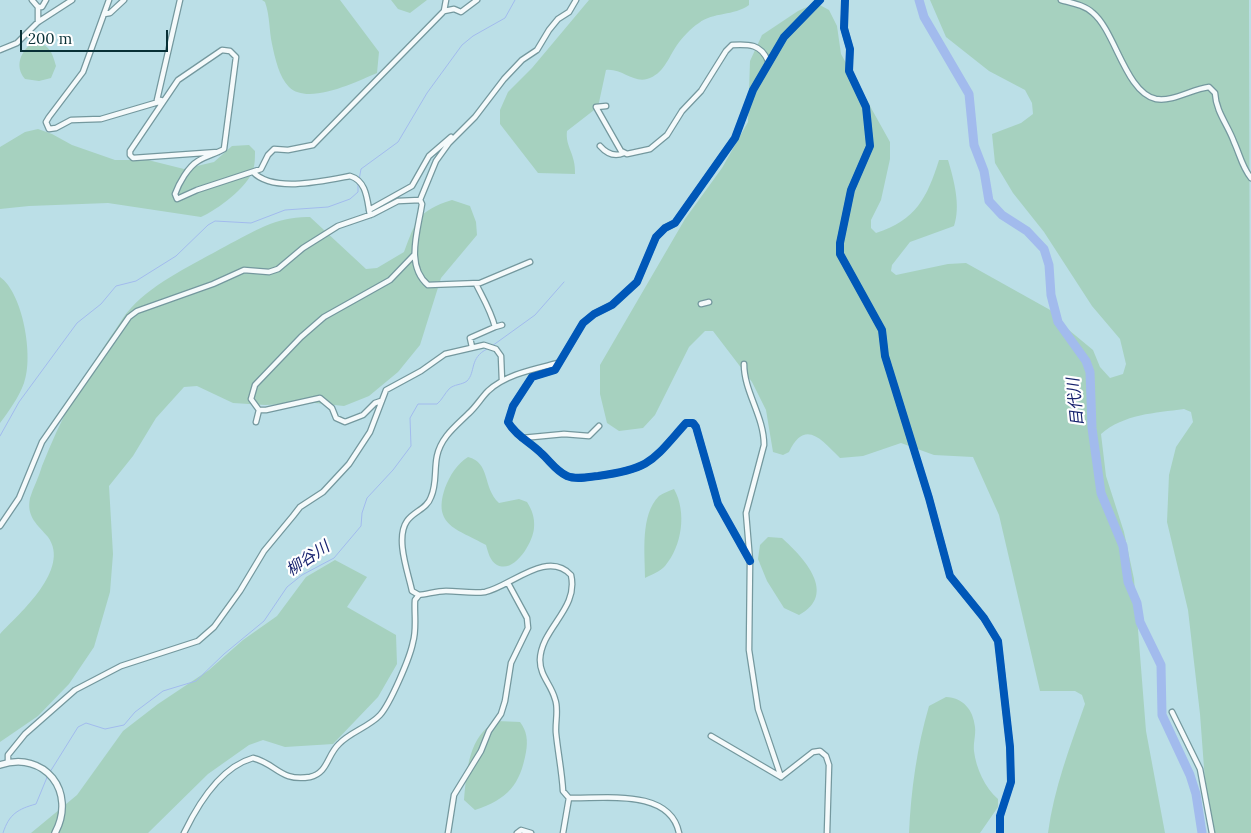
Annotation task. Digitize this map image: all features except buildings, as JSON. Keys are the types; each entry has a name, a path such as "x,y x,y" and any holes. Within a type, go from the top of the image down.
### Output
{"street":[{"path":"32,0 38,7 38,22"},
{"path":"38,7 42,7 46,0"},
{"path":"0,50 17,43 38,22 72,0"},
{"path":"109,0 83,72 49,116 46,122 49,128 56,128 71,120 101,119 163,101"},
{"path":"104,14 110,14 124,0"},
{"path":"163,101 157,100 159,84 180,0"},
{"path":"444,11 446,0"},
{"path":"218,152 132,158 130,155 130,151 178,80 222,50 230,50 236,57 224,149 218,152 196,161 178,186 175,194 178,199 197,190 261,169 268,155 274,149 303,148 320,140 347,109 444,11 454,9 461,12 478,0"},
{"path":"369,213 412,186 429,156 475,117 504,79 522,60 537,50 549,30 558,19 569,12 576,0"},
{"path":"750,561 718,504 696,427 693,423 686,423 654,459 640,467 622,473 583,478 569,477 559,472 542,453 513,432 508,422 513,406 532,377 554,370 583,323 594,314 612,305 637,282 656,237 665,228 675,223 735,138 753,90 768,61 784,37 820,0"},
{"path":"844,0 844,28 850,49 849,71 866,107 870,146 851,190 840,243 840,254 882,330 885,356 929,498 950,576 984,618 998,641 1010,747 1011,782 1000,816 1000,833"},
{"path":"1061,0 1082,6 1096,15 1130,75 1148,95 1156,99 1168,99 1197,88 1209,88 1215,93 1216,106 1234,141 1242,166 1251,178"},
{"path":"600,146 607,153 616,155 627,154 650,149 662,140 682,111 701,91 726,51 732,45 755,46 764,52 768,61"},
{"path":"606,106 596,107 615,144 624,153"},
{"path":"456,135 436,161 420,200 422,204 414,255 420,278 428,285 476,284 530,262"},
{"path":"253,172 260,179 268,181 304,184 350,176 355,177 361,181 365,190 369,213"},
{"path":"0,526 18,498 42,442 129,317 137,311 213,284 244,270 269,272 278,269 303,248 338,226 398,201 420,200"},
{"path":"259,410 251,399 255,386 301,337 324,317 390,280 414,255"},
{"path":"476,284 486,301 495,327"},
{"path":"701,304 709,302"},
{"path":"472,347 470,338 502,325"},
{"path":"8,762 8,755 25,734 75,690 120,666 198,641 214,627 264,551 300,507 323,492 349,464 370,432 386,390 421,371 437,358 484,345 496,349 501,356 502,381"},
{"path":"419,595 412,591 404,560 403,535 406,521 427,505 432,497 437,475 437,455 451,428 469,413 488,391 502,381 530,370 558,363"},
{"path":"744,364 744,378 764,434 764,444 746,513 750,561 749,650 752,680 758,709 781,777"},
{"path":"259,410 320,398 332,408 336,418 345,422 363,416 375,403 381,401"},
{"path":"256,422 259,410"},
{"path":"522,438 564,434 589,436 599,426"},
{"path":"184,833 200,805 224,773 253,758 289,777 310,777 319,774 325,768 333,750 340,742 379,717 386,707 414,640 414,600 419,595 443,591 486,592 533,570 544,567 566,570 571,575 572,594 566,609 542,646 540,661 542,675 556,699 556,732 564,791 569,798 568,816 563,833"},
{"path":"448,833 454,795 501,714 506,701 510,663 528,628 527,618 508,583"},
{"path":"1172,712 1200,769 1212,833"},
{"path":"711,736 781,777"},
{"path":"781,777 813,752 820,751 826,756 828,764 827,833"},
{"path":"0,765 20,761 38,766 60,788 62,809 56,833"},
{"path":"569,798 654,802 674,817 679,833"},
{"path":"517,833 521,830 531,833"}],"green space":[{"path":"262,0 340,0 379,52 377,73 346,86 320,93 308,94 297,92 289,87 278,67 272,44 267,7"},
{"path":"391,0 427,0 410,13 398,9"},
{"path":"589,0 749,0 749,5 737,11 711,17 696,25 679,42 665,65 653,77 642,80 617,71 606,70 598,107 567,131 575,174 538,173 500,124 500,110 508,92 532,68"},
{"path":"930,0 1249,0 1251,833 1214,833 1207,808 1200,714 1188,610 1167,522 1169,475 1176,447 1193,422 1191,412 1184,409 1130,418 1110,427 1101,434 1106,476 1124,532 1134,579 1146,731 1165,833 1048,833 1058,784 1085,704 1082,695 1075,691 1040,691 999,515 973,457 934,455 901,443 863,456 840,458 820,439 807,434 801,436 795,442 789,452 783,455 773,452 766,410 752,382 713,331 705,331 689,347 655,415 643,428 619,431 607,423 600,394 600,365 685,219 722,168 748,122 750,61 762,35 798,11 816,3 829,10 837,26 841,54 890,142 890,159 881,200 871,220 871,228 876,233 890,228 910,214 918,206 930,186 939,160 948,160 957,202 954,226 910,242 892,265 891,271 896,275 948,264 966,263 1052,311 1064,326 1093,350 1100,367 1110,378 1123,374 1126,364 1120,339 1092,306 1044,232 1013,193 995,163 992,134 1021,123 1033,114 1032,103 1025,90 989,71 946,37"},
{"path":"33,42 43,44 53,56 56,66 51,78 39,81 25,79 22,74 20,59"},
{"path":"38,129 72,145 115,160 148,160 184,169 214,162 232,146 249,145 255,151 254,166 250,177 239,190 223,204 201,217 108,203 0,209 0,147 25,132"},
{"path":"452,200 470,206 476,222 477,235 441,278 420,345 398,372 369,396 344,406 315,403 265,405 233,403 197,386 184,387 156,418 133,456 109,486 113,554 110,592 94,647 69,684 38,716 0,742 0,634 40,590 53,563 53,549 48,537 31,516 30,498 56,432 73,399 101,351 128,311 141,298 164,281 226,246 256,230 298,217 310,217 366,269 377,268 404,252 419,218 431,208"},
{"path":"0,277 8,285 20,311 27,342 28,358 27,372 22,388 14,404 0,423"},
{"path":"468,457 480,464 490,490 499,503 519,499 527,502 532,511 534,517 533,534 522,555 510,565 504,567 497,565 491,559 486,545 457,530 445,519 442,511 442,501 445,488 454,470"},
{"path":"674,489 678,498 681,518 679,539 671,558 665,566 645,578 644,546 649,513 659,496"},
{"path":"768,537 782,538 799,556 813,576 817,587 816,597 810,606 799,615 784,608 767,581 758,559 760,545"},
{"path":"335,560 367,577 347,607 396,635 397,664 378,697 333,744 285,747 263,740 249,745 208,774 148,833 31,833 77,795 123,731 158,704 209,670 243,640 277,616 306,577"},
{"path":"946,697 962,702 972,715 975,727 975,757 985,783 998,799 998,807 980,833 909,833 915,769 929,706"},
{"path":"497,721 520,722 526,733 527,748 520,773 511,789 496,801 475,810 464,800 468,766 480,735 487,727"}],"waterway":[{"path":"359,180 361,169 398,142 427,93 462,45 473,36 505,18 515,0"},
{"name":"目代川","path":"919,0 924,17 969,94 974,145 984,171 989,201 1002,215 1027,231 1044,249 1049,265 1051,295 1058,322 1086,361 1090,372 1092,428 1101,493 1123,546 1128,582 1137,603 1140,622 1161,665 1162,715 1190,775 1196,794 1202,833"},
{"path":"0,436 19,402 77,323 101,304 116,286 136,281 176,256 208,225 215,221 251,223 285,210 328,207 350,199 358,192 358,184"},
{"name":"柳谷川","path":"492,346 535,315 564,282"},
{"name":"柳谷川","path":"50,772 78,727 86,723 105,729 124,725 135,712 163,691 196,681 224,654 264,621 287,587 302,575 334,558 361,526 362,513 367,498 393,470 411,446 410,418 418,404 437,404 451,387 467,381 475,361 487,349"},
{"name":"柳谷川","path":"3,833 8,821 15,813 36,804 48,775"}],"cycle path":[{"path":"750,561 718,504 696,427 693,423 686,423 657,455 640,466 616,473 578,478 567,476 560,471 537,449 523,439 508,422 513,406 532,377 555,370 583,323 594,314 612,305 637,282 656,237 665,228 675,223 735,138 753,90 784,37 820,0"},
{"path":"845,0 844,28 850,49 849,71 866,107 870,146 851,190 840,243 840,254 882,330 885,356 929,498 950,576 984,618 998,641 1010,747 1011,782 1000,816 1000,833"}]}
